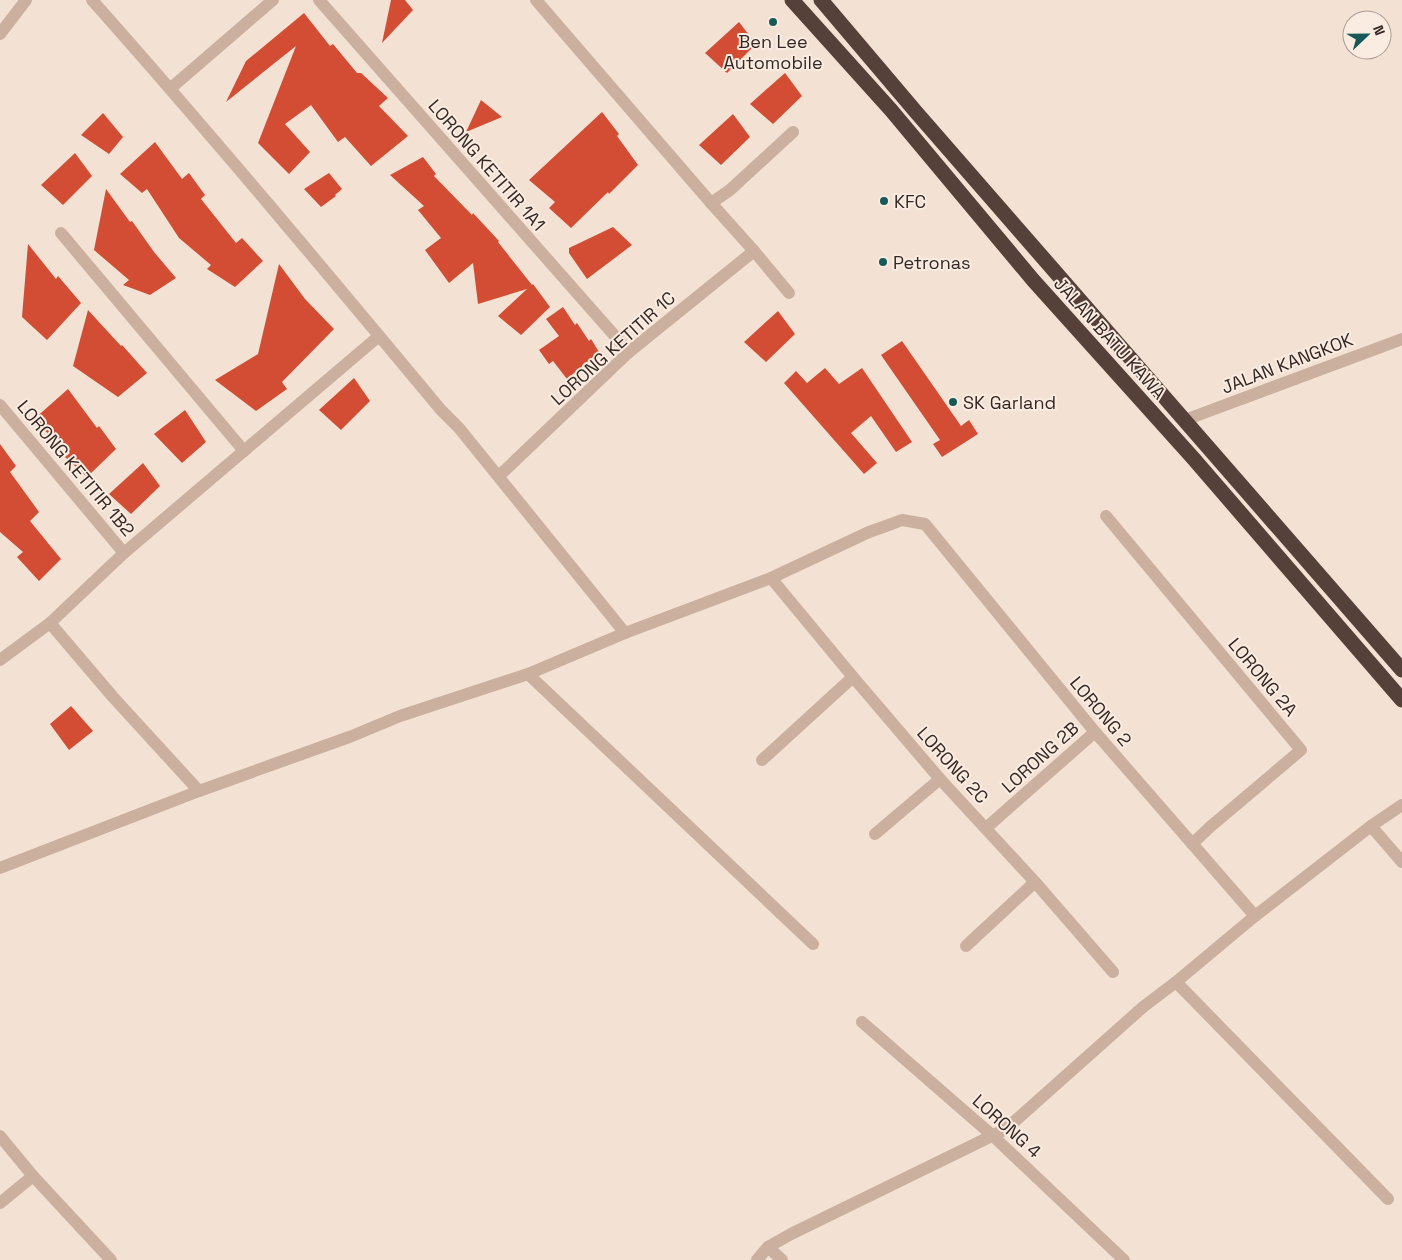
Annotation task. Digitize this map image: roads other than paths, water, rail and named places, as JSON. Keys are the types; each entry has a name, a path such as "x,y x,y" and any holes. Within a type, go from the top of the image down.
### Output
{"highway":[{"name":"JALAN BATU KAWA","path":"792,0 890,110 1033,280 1200,466 1402,700"},
{"name":"JALAN BATU KAWA","path":"821,0 916,112 1402,670"}],"street":[{"path":"0,34 26,0"},
{"path":"92,0 171,88 441,410 459,428 625,633"},
{"path":"171,88 272,0"},
{"name":"LORONG KETITIR 1A1","path":"319,0 629,352"},
{"path":"536,0 711,203 754,250 789,293"},
{"path":"711,203 730,190 793,132"},
{"path":"61,233 244,451"},
{"name":"LORONG KETITIR 1C","path":"499,476 629,352 754,250"},
{"path":"0,660 50,623 124,553 379,336"},
{"name":"JALAN KANGKOK","path":"1185,420 1402,339"},
{"name":"LORONG KETITIR 1B2","path":"0,405 124,553"},
{"name":"LORONG 2A","path":"1106,516 1301,750 1192,844"},
{"name":"LORONG 2","path":"771,578 869,532 902,520 925,524 1095,732 1255,916"},
{"path":"0,868 198,791 352,736 400,716 528,674 625,633 771,578"},
{"name":"LORONG 2C","path":"771,578 940,779 1035,882 1113,972"},
{"path":"50,623 113,697 198,791"},
{"path":"528,674 813,944"},
{"path":"762,760 853,677"},
{"name":"LORONG 2B","path":"986,828 1095,732"},
{"path":"875,834 940,779"},
{"path":"757,1260 768,1247 791,1234 1006,1129 1143,1006 1176,982 1255,916 1402,804"},
{"path":"1371,826 1402,862"},
{"path":"966,946 1035,882"},
{"path":"1176,982 1388,1199"},
{"name":"LORONG 4","path":"862,1022 993,1136 1124,1260"},
{"path":"0,1136 33,1176 111,1260"},
{"path":"0,1203 33,1176"},
{"path":"768,1247 782,1260"}],"place":[{"name":"Ben Lee Automobile","path":"773,22"},
{"name":"KFC","path":"884,201"},
{"name":"Petronas","path":"883,262"},
{"name":"SK Garland","path":"953,402"}]}
